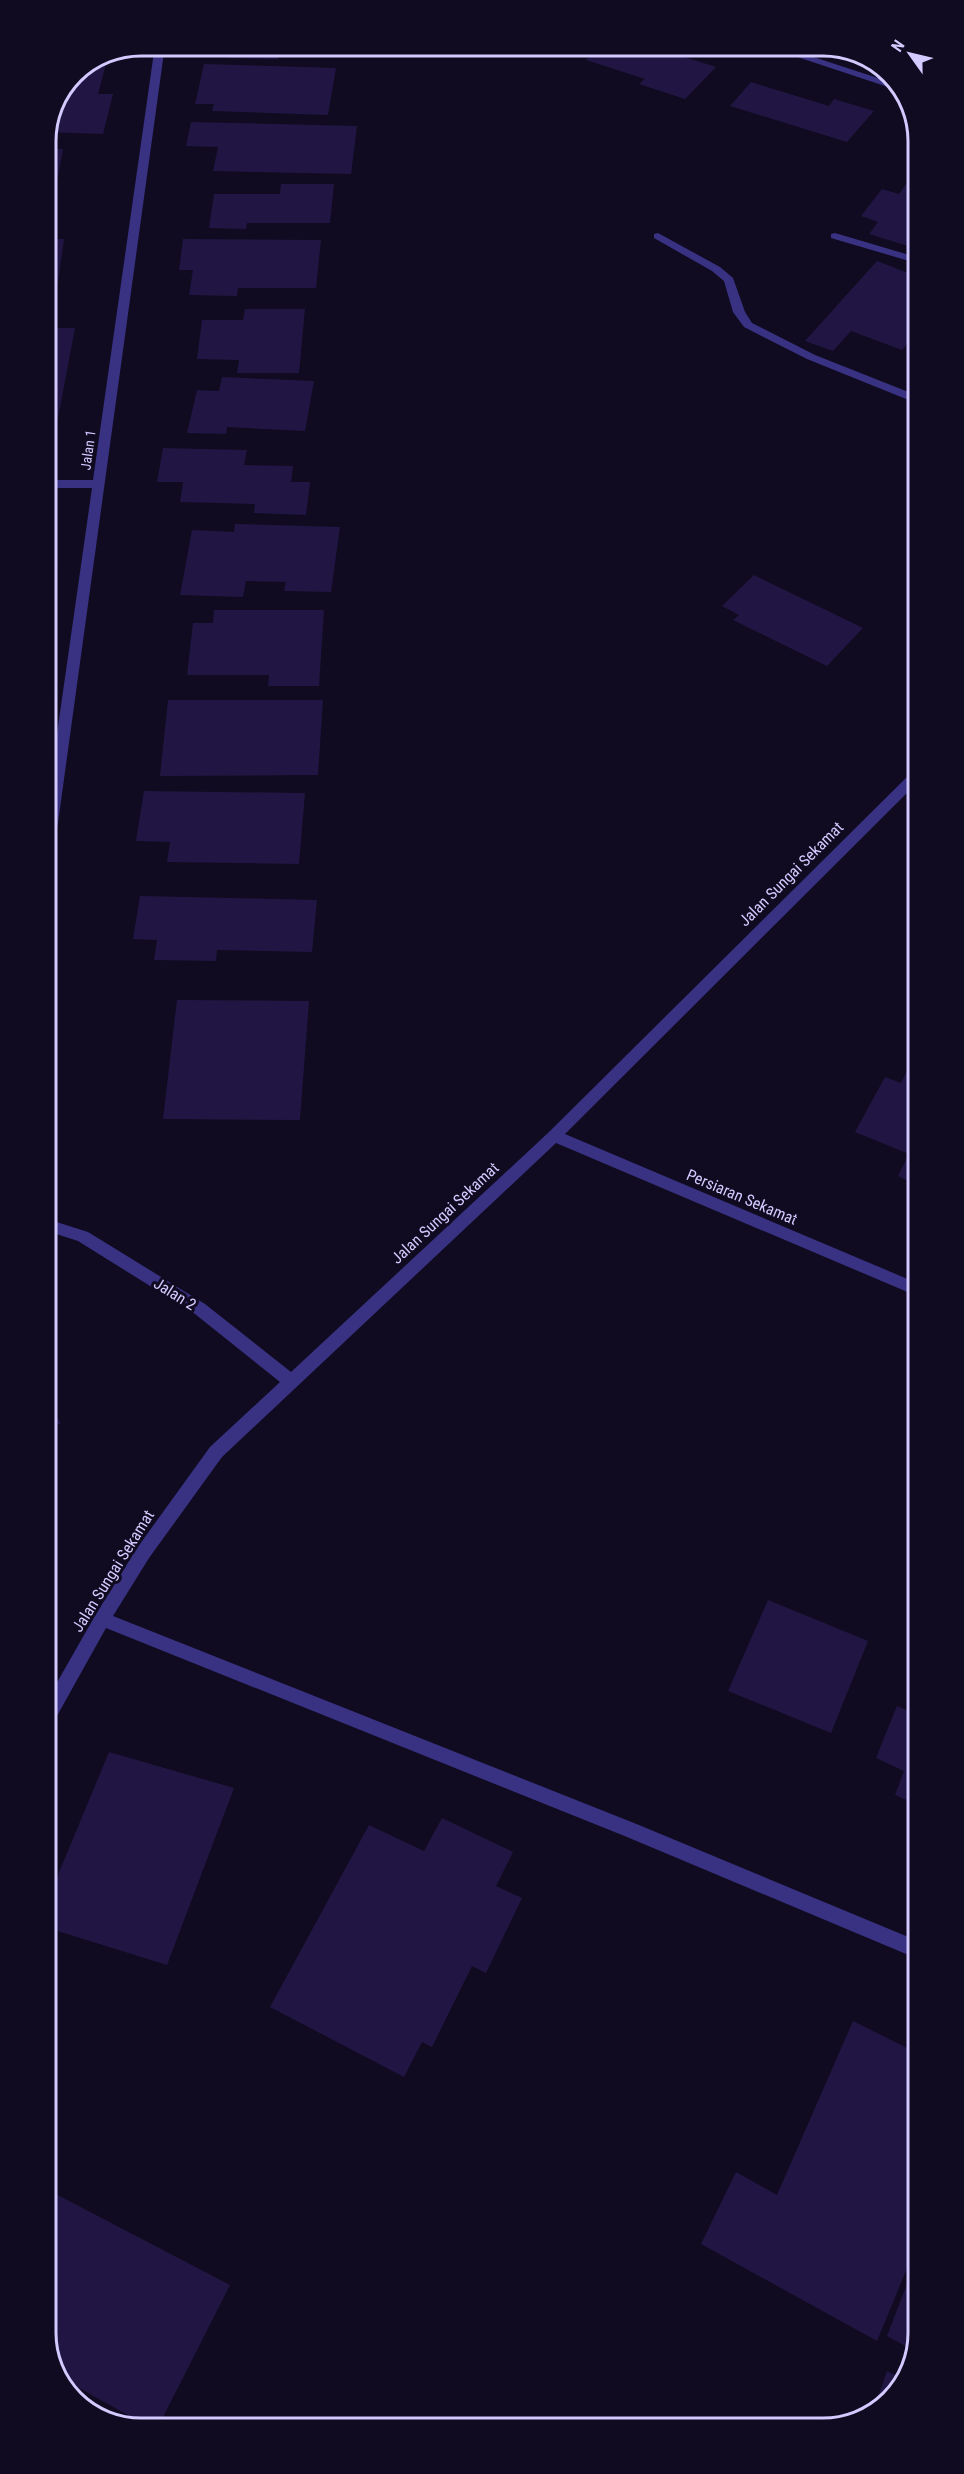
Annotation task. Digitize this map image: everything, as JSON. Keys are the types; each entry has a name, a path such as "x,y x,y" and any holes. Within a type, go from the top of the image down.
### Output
{"street":[{"name":"Jalan 1","path":"56,788 157,56"},
{"path":"800,56 886,84"},
{"path":"657,236 716,269 729,280 739,312 748,325 812,357 908,396"},
{"path":"834,236 908,258"},
{"path":"56,484 99,484"},
{"name":"Jalan Sungai Sekamat","path":"56,1701 143,1552 216,1452 554,1136 908,784"},
{"name":"Persiaran Sekamat","path":"554,1136 908,1286"},
{"name":"Jalan 2","path":"56,1228 83,1236 200,1309 291,1382"},
{"path":"102,1619 622,1826 908,1946"}],"building":[{"path":"228,56 278,56 278,59 228,58"},
{"path":"590,56 681,56 716,67 685,99 639,84 645,79 586,60"},
{"path":"106,63 98,94 113,94 103,134 56,132 64,103 73,89 85,77"},
{"path":"204,64 336,68 328,115 212,111 214,104 195,104"},
{"path":"751,82 829,106 834,99 874,111 847,142 730,106"},
{"path":"191,122 357,126 351,174 213,171 218,147 186,146"},
{"path":"56,149 63,149 56,188"},
{"path":"281,184 334,184 330,223 247,223 246,229 209,228 214,194 280,194"},
{"path":"908,184 908,246 869,234 878,222 861,216 882,189 899,194"},
{"path":"56,239 64,239 56,296"},
{"path":"183,239 321,240 316,288 238,288 237,296 189,295 193,270 179,270"},
{"path":"877,261 908,273 908,343 902,350 851,331 833,351 805,341"},
{"path":"245,309 305,309 299,373 237,373 239,360 197,359 202,320 243,320"},
{"path":"56,328 75,328 56,429"},
{"path":"222,377 314,381 305,431 227,427 226,434 187,433 197,390 219,391"},
{"path":"163,448 247,450 244,465 293,466 291,482 310,482 306,515 254,513 255,504 180,502 183,482 157,482"},
{"path":"235,524 340,527 331,592 284,591 286,582 246,581 243,597 180,595 192,530 234,532"},
{"path":"754,575 863,628 827,666 733,620 739,615 722,606"},
{"path":"214,610 324,610 319,686 268,686 269,675 187,675 193,623 213,623"},
{"path":"168,700 323,700 318,775 160,776"},
{"path":"144,791 305,793 299,864 167,862 170,842 136,841"},
{"path":"140,896 317,900 312,952 217,950 216,961 154,960 157,940 133,939"},
{"path":"177,1000 309,1001 300,1120 163,1119"},
{"path":"908,1069 908,1154 855,1132 885,1077 901,1083"},
{"path":"908,1156 908,1181 898,1176"},
{"path":"56,1416 61,1423 56,1426"},
{"path":"768,1600 868,1641 831,1733 728,1691"},
{"path":"897,1706 908,1711 908,1801 895,1795 904,1771 876,1758"},
{"path":"109,1752 234,1788 167,1965 56,1930 56,1880"},
{"path":"442,1818 513,1852 496,1886 522,1898 486,1973 472,1966 432,2047 422,2042 404,2077 270,2007 369,1825 424,1851"},
{"path":"853,2021 908,2048 908,2266 877,2341 701,2244 736,2172 777,2195"},
{"path":"56,2194 230,2285 163,2418 133,2418 73,2384 58,2355 56,2344"},
{"path":"908,2282 907,2347 887,2336"},
{"path":"887,2371 897,2376 891,2385 877,2398"}]}
